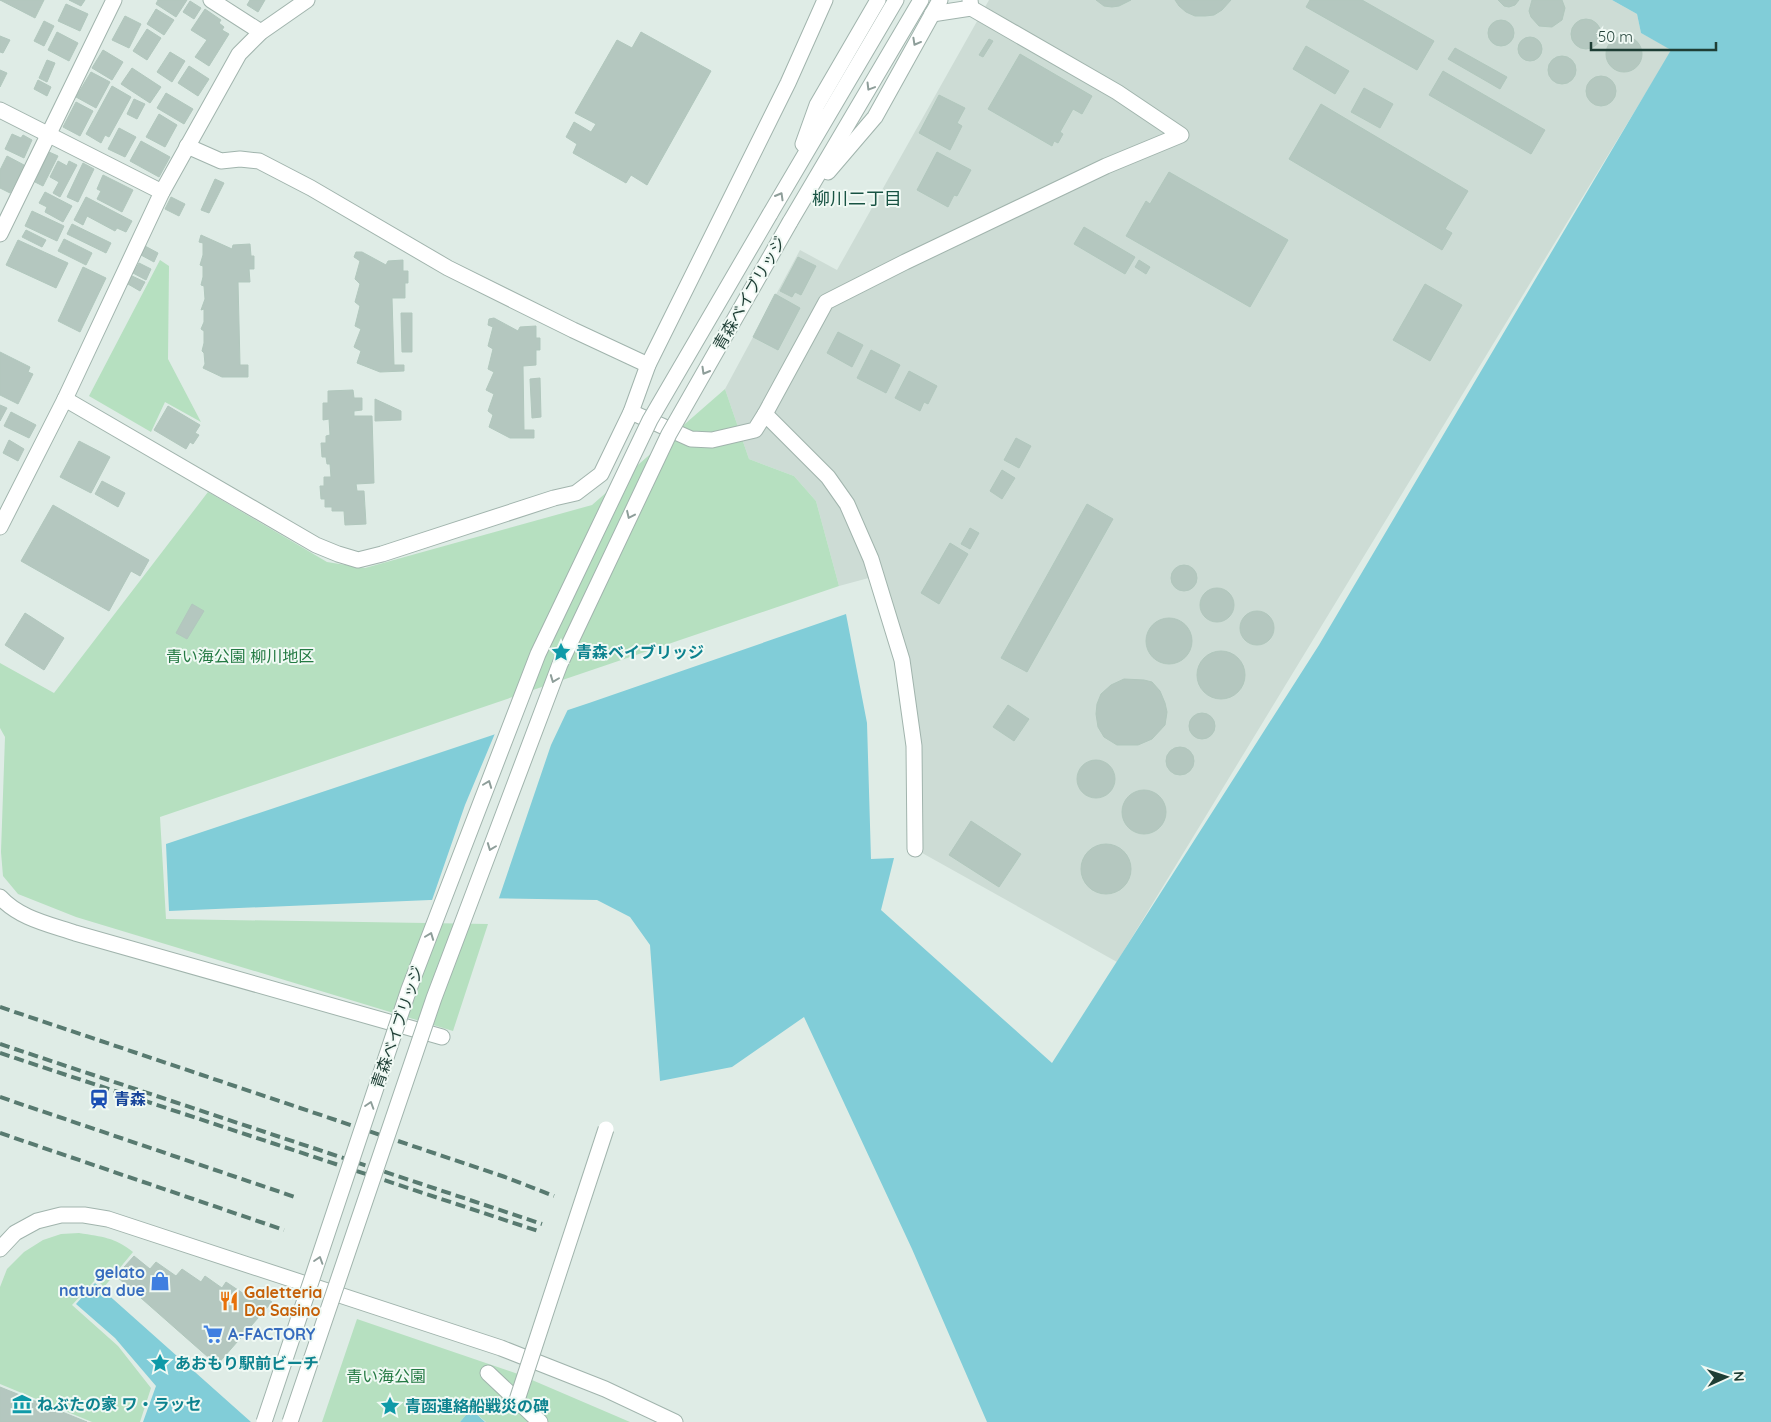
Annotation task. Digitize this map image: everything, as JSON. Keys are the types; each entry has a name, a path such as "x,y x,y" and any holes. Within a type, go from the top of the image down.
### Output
{"street":[{"path":"0,234 114,0"},
{"path":"211,0 261,32"},
{"path":"0,527 7,497 65,399 162,192 239,54 261,32 307,0"},
{"path":"65,399 316,545 358,560 382,554 554,498 576,493 600,474 631,412 648,365 788,83 825,0"},
{"path":"791,178 818,105 878,0"},
{"path":"791,178 896,0"},
{"path":"801,204 921,0"},
{"path":"801,204 874,118 940,0"},
{"path":"631,412 691,439 712,440 755,430 826,302 1106,166 1182,135 1117,92 971,4 932,14"},
{"path":"0,110 162,192"},
{"path":"187,146 221,161 240,159 259,161 311,188 448,268 648,365"},
{"name":"青森ベイブリッジ","path":"264,1422 409,989 538,654 650,420 791,178"},
{"name":"青森ベイブリッジ","path":"290,1422 434,998 560,664 669,434 801,204"},
{"path":"765,414 828,477 847,504 871,559 902,660 914,746 915,849"},
{"path":"0,897 7,905 30,918 75,933 442,1037"},
{"path":"517,1400 606,1129"},
{"path":"0,1249 15,1233 37,1221 60,1215 84,1214 108,1219 500,1348 605,1389 675,1422"},
{"path":"488,1372 540,1422"}],"shaded area":[{"path":"989,0 1612,0 1637,14 1641,33 1672,50 1117,962 915,849 914,746 876,576 839,586 816,501 794,476 749,459 725,389 800,250 837,270"}],"green space":[{"path":"160,260 169,266 168,359 201,422 165,402 151,432 89,396"},
{"name":"青い海公園 柳川地区","path":"725,389 749,459 794,476 816,501 839,586 160,817 166,919 488,924 453,1031 76,917 18,894 3,876 1,852 5,737 0,728 0,663 54,693 208,492 327,562 365,568 592,505"},
{"path":"79,1233 114,1240 133,1252 104,1287 96,1279 72,1305 118,1346 151,1388 140,1422 92,1422 0,1384 0,1287 7,1269 24,1252 43,1240 61,1234"},
{"name":"青い海公園","path":"357,1319 518,1374 630,1422 486,1422 471,1409 460,1422 322,1422"}],"water":[{"path":"1612,0 1771,0 1771,1422 987,1422 912,1249 804,1017 732,1067 660,1081 650,945 630,917 597,900 477,898 169,911 166,844 589,703 846,614 867,723 871,859 894,858 881,910 1052,1063 1319,645 1671,50 1641,33 1637,14"},
{"name":"あおもり駅前ビーチ","path":"95,1283 251,1422 143,1422 156,1386 115,1338 76,1304"},
{"path":"471,1409 485,1422 460,1422"}],"pier":[{"path":"569,707 551,745 498,901 431,903 465,805 496,731"}],"building":[{"path":"0,0 44,0 35,18"},
{"path":"69,0 85,0 81,6"},
{"path":"158,0 187,0 176,17 156,4"},
{"path":"250,0 265,0 258,12 247,5"},
{"path":"1096,0 1131,0 1112,7 1104,6"},
{"path":"1175,0 1231,0 1222,10 1214,15 1195,16 1186,12"},
{"path":"1310,0 1362,0 1434,41 1417,70 1306,7"},
{"path":"1498,0 1519,0 1515,5 1509,7 1504,6"},
{"path":"1532,0 1562,0 1565,8 1562,20 1552,27 1539,26 1531,17 1529,11"},
{"path":"190,1 201,8 194,19 183,12"},
{"path":"66,4 88,14 80,31 58,21"},
{"path":"156,9 174,20 164,35 147,24"},
{"path":"205,9 221,20 219,23 224,27 222,30 229,34 209,66 195,57 207,40 191,30"},
{"path":"125,16 141,24 129,48 112,40"},
{"path":"1586,19 1592,20 1600,28 1600,40 1592,48 1586,49 1580,48 1572,40 1571,34 1572,28 1580,20"},
{"path":"1501,20 1510,24 1514,33 1510,42 1501,46 1492,42 1488,33 1492,24"},
{"path":"44,21 54,26 44,46 34,41"},
{"path":"147,29 161,38 147,60 133,51"},
{"path":"57,32 78,43 69,61 48,50"},
{"path":"641,32 711,71 647,185 631,175 626,183 573,153 577,144 566,137 574,122 591,132 596,124 575,113 617,40 632,48"},
{"path":"0,36 10,40 3,53 0,52"},
{"path":"1624,36 1636,42 1642,54 1636,66 1624,72 1612,66 1606,54 1612,42"},
{"path":"1530,37 1538,41 1542,49 1538,57 1530,61 1522,57 1518,49 1522,41"},
{"path":"989,39 993,41 983,57 979,55"},
{"path":"1306,46 1349,71 1335,94 1293,69"},
{"path":"1455,48 1507,77 1500,89 1448,59"},
{"path":"103,50 123,62 112,80 92,68"},
{"path":"170,52 185,61 172,82 157,72"},
{"path":"1020,54 1092,96 1082,114 1073,109 1060,132 1063,134 1058,143 1054,141 1052,146 988,109"},
{"path":"1562,56 1572,60 1576,70 1572,80 1562,84 1552,80 1548,70 1552,60"},
{"path":"47,60 55,63 47,82 39,78"},
{"path":"189,66 209,79 198,96 178,83"},
{"path":"132,68 161,87 150,103 121,84"},
{"path":"0,70 7,73 0,87"},
{"path":"1443,71 1545,130 1531,154 1429,95"},
{"path":"91,72 110,82 96,108 76,97"},
{"path":"1601,76 1612,80 1616,91 1612,102 1601,106 1590,102 1586,91 1590,80"},
{"path":"38,80 51,87 47,96 34,89"},
{"path":"112,86 131,97 109,137 105,135 101,143 86,134"},
{"path":"1364,88 1393,104 1380,128 1351,112"},
{"path":"166,93 193,109 184,124 157,108"},
{"path":"939,95 965,108 957,123 962,126 950,150 919,133"},
{"path":"134,99 145,104 137,119 127,114"},
{"path":"76,102 93,111 80,136 63,127"},
{"path":"1321,104 1468,191 1445,229 1452,233 1442,250 1289,159"},
{"path":"159,114 177,125 165,147 146,137"},
{"path":"119,128 136,137 125,157 108,149"},
{"path":"12,134 21,138 23,135 32,140 24,158 5,149"},
{"path":"141,141 170,157 159,177 130,161"},
{"path":"49,152 58,156 43,186 35,182"},
{"path":"937,152 971,170 957,196 954,195 948,207 917,190"},
{"path":"7,156 24,165 10,193 0,188 0,170"},
{"path":"58,161 67,166 69,161 77,165 60,197 53,193 59,182 50,177"},
{"path":"83,163 94,169 78,202 67,197"},
{"path":"1169,172 1288,240 1250,307 1126,236 1146,201 1150,204"},
{"path":"103,175 133,190 122,212 97,199 101,191 97,189"},
{"path":"215,179 224,183 209,213 201,210"},
{"path":"45,192 72,206 63,222 45,212 47,207 39,203"},
{"path":"86,197 132,221 126,232 117,228 115,231 87,216 83,225 74,220"},
{"path":"171,197 185,204 179,216 165,209"},
{"path":"32,211 64,226 57,241 25,226"},
{"path":"72,224 111,243 106,253 67,234"},
{"path":"1084,227 1135,257 1125,274 1074,244"},
{"path":"26,230 46,240 42,247 22,237"},
{"path":"201,235 232,249 233,245 250,244 251,256 254,256 254,269 249,269 250,282 238,282 240,365 248,365 248,377 222,377 203,368 205,364 202,351 204,331 201,329 204,322 204,309 201,310 205,299 204,286 201,285 203,266 200,265 203,255 203,243 199,242"},
{"path":"64,239 92,253 86,265 58,251"},
{"path":"18,240 68,263 56,288 6,265"},
{"path":"145,246 158,253 154,262 141,255"},
{"path":"356,252 362,252 386,265 388,261 403,260 403,271 408,271 408,283 405,283 405,298 392,298 394,365 404,365 404,371 380,372 357,363 361,351 354,347 361,329 355,326 360,306 355,302 360,284 355,279 360,261 354,257"},
{"path":"798,257 816,266 801,295 795,292 792,297 780,291"},
{"path":"1139,260 1150,267 1146,274 1135,267"},
{"path":"139,263 151,269 146,280 133,273"},
{"path":"83,267 106,278 80,332 58,321"},
{"path":"132,276 145,282 140,291 128,284"},
{"path":"1425,284 1462,305 1430,361 1393,340"},
{"path":"775,294 800,308 778,350 753,337"},
{"path":"401,313 412,313 412,352 402,352"},
{"path":"494,318 518,331 520,327 536,326 536,338 540,338 540,350 536,350 536,365 523,366 524,430 534,430 534,438 510,438 489,427 493,415 488,411 494,394 486,390 494,372 488,369 493,349 488,346 493,327 488,325 489,319"},
{"path":"838,332 863,345 852,367 827,353"},
{"path":"871,350 900,365 886,393 857,378"},
{"path":"0,352 30,367 28,372 33,374 18,404 0,395"},
{"path":"909,371 937,386 928,404 924,402 920,411 895,398"},
{"path":"540,378 541,417 532,418 530,379"},
{"path":"353,390 354,398 362,398 362,410 354,411 354,416 372,416 374,483 356,484 357,491 364,491 366,524 345,525 344,511 332,511 332,507 325,507 325,499 321,499 320,486 324,486 324,477 331,477 330,464 327,464 326,457 322,457 321,443 326,443 326,436 330,435 329,419 323,420 323,403 328,403 328,391"},
{"path":"375,399 401,411 401,420 375,421"},
{"path":"0,405 7,408 0,421"},
{"path":"168,406 200,425 195,433 199,435 193,444 190,442 186,449 154,430"},
{"path":"11,412 36,425 29,438 4,426"},
{"path":"1016,438 1031,446 1019,468 1004,460"},
{"path":"9,440 24,449 18,461 3,453"},
{"path":"79,441 110,457 91,493 60,477"},
{"path":"1002,470 1015,478 1002,499 990,491"},
{"path":"102,481 125,493 118,507 95,494"},
{"path":"1087,504 1113,519 1027,672 1001,658"},
{"path":"53,505 149,560 140,576 131,571 109,611 21,561"},
{"path":"970,528 979,533 970,549 961,544"},
{"path":"950,543 968,554 939,604 921,593"},
{"path":"1184,565 1193,569 1197,578 1193,587 1184,591 1175,587 1171,578 1175,569"},
{"path":"1217,588 1224,589 1229,593 1233,598 1233,612 1229,617 1224,621 1217,622 1210,621 1205,617 1201,612 1200,605 1201,598 1205,593 1210,589"},
{"path":"192,604 204,611 187,639 176,633"},
{"path":"1257,611 1269,616 1274,628 1269,640 1257,645 1245,640 1240,628 1245,616"},
{"path":"25,613 64,638 44,670 5,645"},
{"path":"1169,618 1182,622 1188,628 1192,641 1188,654 1182,660 1169,664 1156,660 1150,654 1146,641 1150,628 1156,622"},
{"path":"1216,651 1226,651 1238,658 1245,670 1245,680 1238,692 1226,699 1216,699 1208,695 1201,688 1197,680 1197,670 1201,662 1208,655"},
{"path":"1124,679 1152,682 1160,691 1167,712 1165,725 1152,739 1138,745 1117,745 1104,737 1098,727 1096,714 1101,694 1111,685"},
{"path":"1008,705 1029,719 1014,741 993,727"},
{"path":"1202,713 1211,717 1215,726 1211,735 1202,739 1193,735 1189,726 1193,717"},
{"path":"1180,747 1190,751 1194,761 1190,771 1180,775 1170,771 1166,761 1170,751"},
{"path":"1096,760 1109,766 1115,779 1109,792 1096,798 1083,792 1077,779 1083,766"},
{"path":"1140,790 1148,790 1160,796 1166,812 1160,828 1148,834 1140,834 1128,828 1122,816 1122,808 1128,796"},
{"path":"971,821 1021,854 999,887 949,855"},
{"path":"1106,844 1116,846 1124,851 1129,859 1131,869 1129,879 1124,887 1116,892 1106,894 1096,892 1088,887 1083,879 1081,869 1083,859 1088,851 1096,846"},
{"name":"A-FACTORY","path":"134,1256 150,1269 156,1262 176,1276 182,1269 201,1282 205,1276 222,1288 226,1282 247,1296 252,1289 272,1302 217,1365 116,1276"},
{"name":"ねぶたの家 ワ・ラッセ","path":"0,1387 87,1422 0,1422"}],"railway":[{"path":"0,1007 505,1177 554,1196"},
{"path":"0,1044 542,1224"},
{"path":"0,1053 538,1231"},
{"path":"0,1097 295,1197"},
{"path":"0,1133 284,1230"}],"place":[{"name":"青森ベイブリッジ","path":"561,652"},
{"name":"青森","path":"99,1099"},
{"name":"gelato natura due","path":"160,1281"},
{"name":"Galetteria Da Sasino","path":"229,1301"},
{"name":"A-FACTORY","path":"213,1334"},
{"name":"あおもり駅前ビーチ","path":"160,1363"},
{"name":"ねぶたの家 ワ・ラッセ","path":"22,1404"},
{"name":"青函連絡船戦災の碑","path":"390,1406"}],"district":[{"name":"柳川二丁目","path":"857,198"}]}
